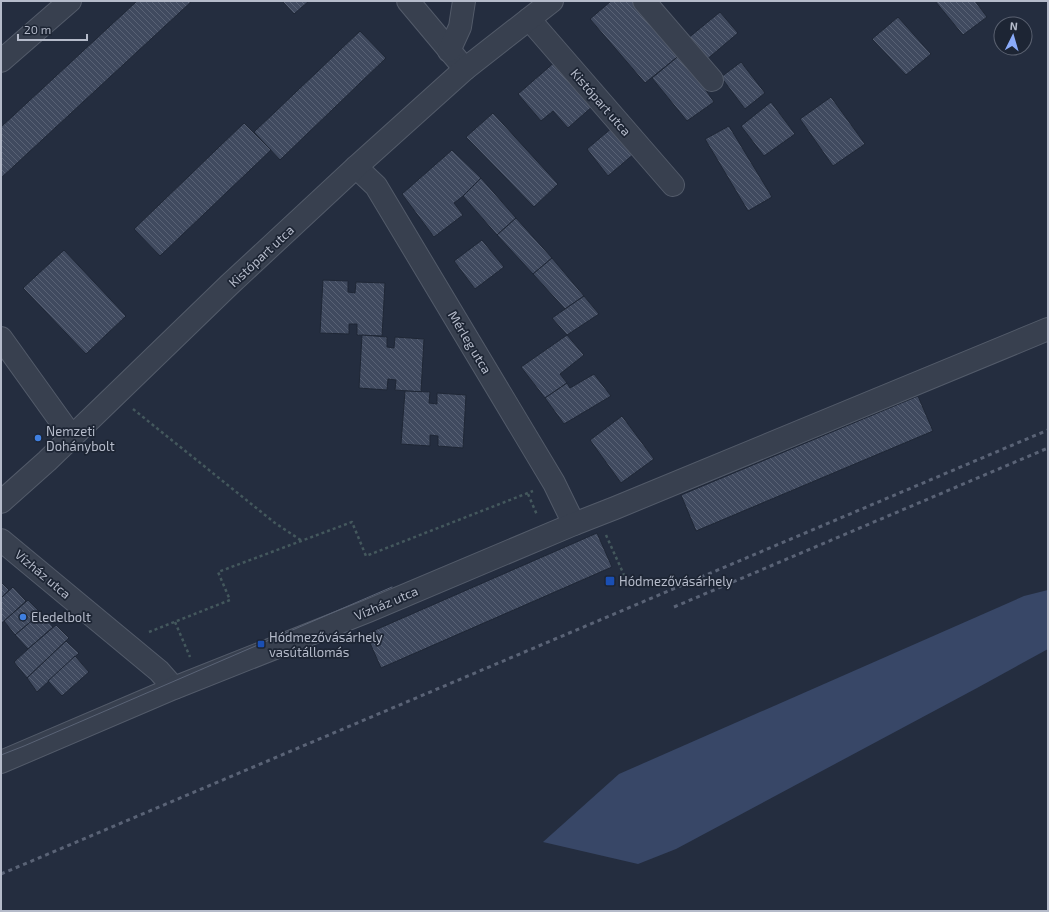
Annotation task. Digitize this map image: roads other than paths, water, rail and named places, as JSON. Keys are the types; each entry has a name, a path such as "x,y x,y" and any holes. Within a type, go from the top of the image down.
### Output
{"street":[{"path":"1,61 70,1"},
{"path":"408,1 465,69"},
{"path":"449,51 460,27 464,1"},
{"name":"Kistópart utca","path":"1,502 47,461 229,285 356,167 465,69 552,1"},
{"path":"644,1 712,80"},
{"name":"Kistópart utca","path":"529,19 673,185"},
{"name":"Mérleg utca","path":"356,167 376,186 554,483 574,524"},
{"name":"Vízház utca","path":"1,762 174,688 368,611 574,524 1048,329"},
{"path":"1,338 72,437"},
{"name":"Vízház utca","path":"1,540 158,671 174,688"}],"water":[{"path":"1048,590 1048,649 676,849 638,864 543,842 619,774 1024,596"}],"tram line":[{"path":"1,755 392,587"}],"railway":[{"path":"1,874 1048,430"},
{"path":"674,607 1048,448"}],"place":[{"name":"Nemzeti Dohánybolt","path":"38,438"},
{"name":"Hódmezővásárhely","path":"610,581"},
{"name":"Eledelbolt","path":"23,617"},
{"name":"Hódmezővásárhely vasútállomás","path":"261,644"}]}
